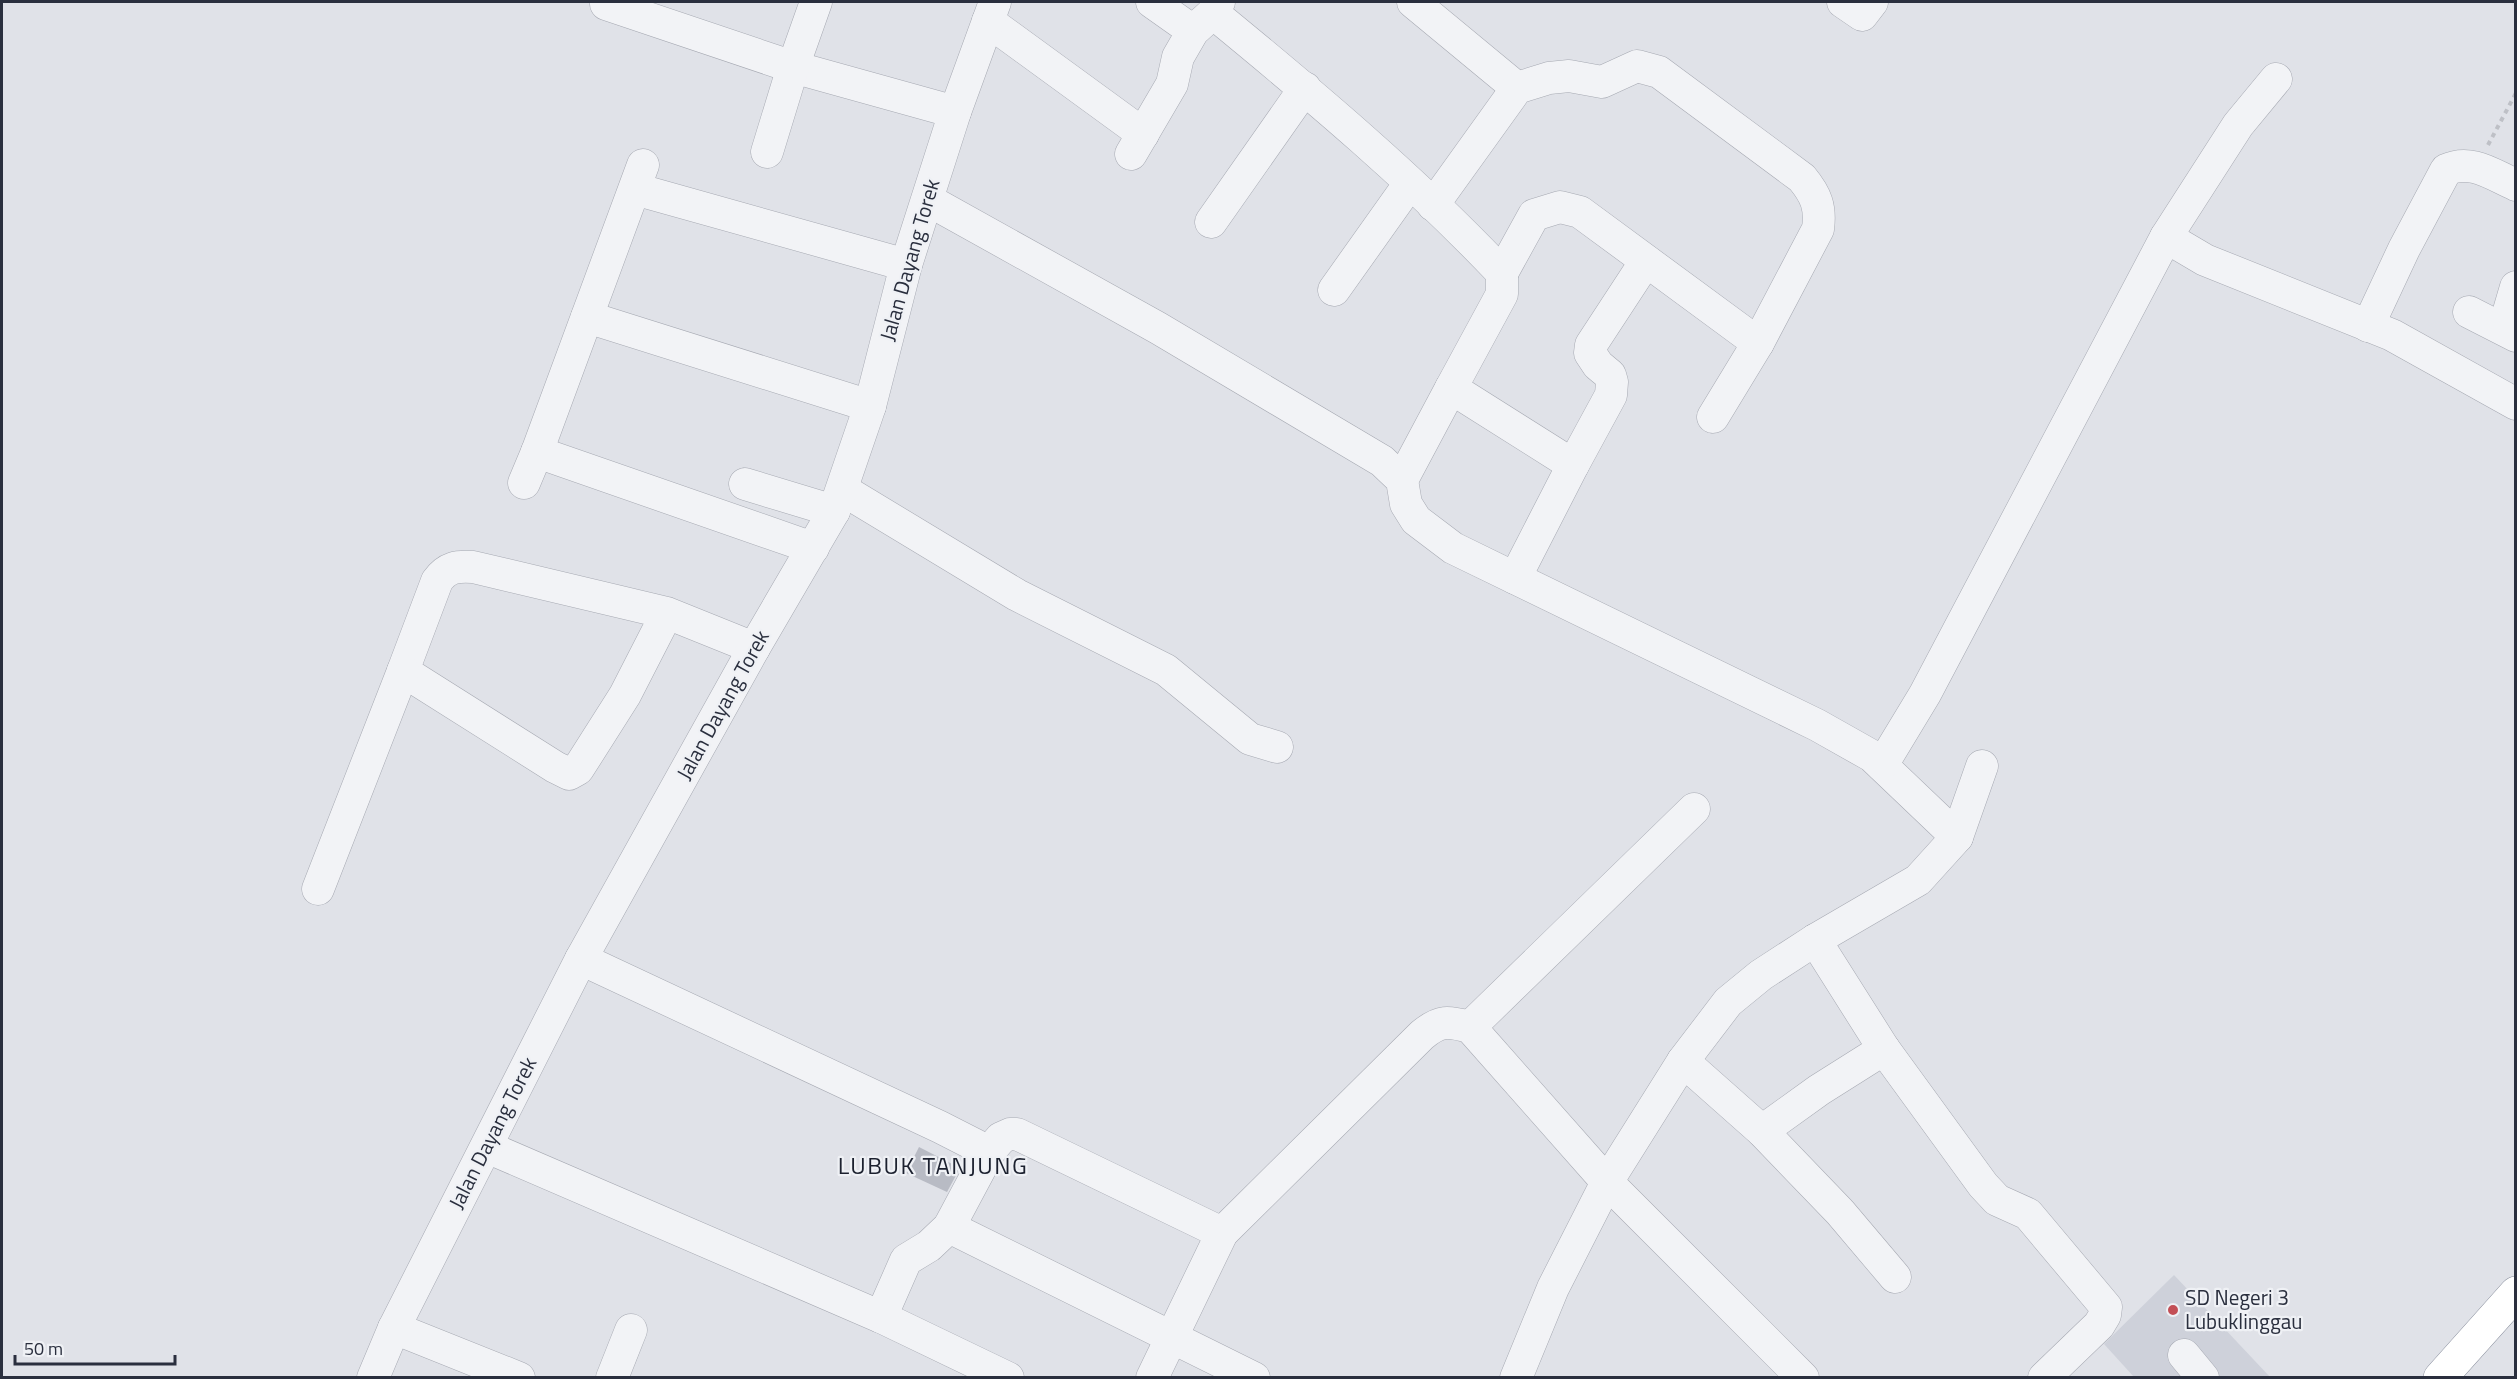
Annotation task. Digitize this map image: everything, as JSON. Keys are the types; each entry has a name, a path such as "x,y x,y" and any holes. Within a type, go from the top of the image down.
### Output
{"highway":[{"path":"2440,1377 2516,1293"}],"street":[{"path":"767,152 816,2"},
{"path":"1152,2 1208,15 1305,88 1410,183 1502,273"},
{"path":"1413,2 1517,88"},
{"path":"1843,2 1862,15 1872,2"},
{"path":"606,3 793,67 955,112"},
{"path":"992,11 1137,144 1172,84 1178,57 1208,15"},
{"name":"Jalan Dayang Torek","path":"373,1377 394,1328 581,959 838,500 870,406 906,265 955,112 992,11"},
{"path":"1433,205 1517,88 1549,78 1569,76 1602,82 1637,66 1659,72 1802,178 1816,195 1820,212 1818,229 1758,343 1713,417"},
{"path":"1882,765 1925,694 2166,237 2238,125 2276,79"},
{"path":"1211,222 1305,88"},
{"path":"2368,326 2404,249 2446,170 2464,164 2477,167 2516,185"},
{"path":"524,483 639,177 906,265"},
{"path":"1334,290 1410,183"},
{"path":"928,200 1158,328 1382,461 1402,480 1406,504 1416,520 1453,548 1817,725 1872,756 1957,837"},
{"path":"1402,480 1502,294 1502,273 1534,215 1560,207 1580,212 1758,343"},
{"path":"2166,237 2205,260 2392,335 2516,404"},
{"path":"1515,578 1611,395 1610,375 1598,365 1590,353 1592,345 1646,261"},
{"path":"2469,312 2510,332 2516,287"},
{"path":"588,317 870,406"},
{"path":"1451,388 1573,465"},
{"path":"537,452 813,548"},
{"path":"745,484 838,500 1017,595 1166,670 1250,739 1277,747"},
{"path":"318,889 404,671 436,580 444,571 459,567 473,567 667,612 754,648"},
{"path":"404,671 555,767 570,774 578,769 625,695 667,612"},
{"path":"1516,1377 1553,1288 1607,1182 1683,1061 1728,1002 1761,975 1815,940 1918,880 1957,837 1982,766"},
{"path":"1470,1027 1694,809"},
{"path":"1815,940 1884,1049 1983,1185 1997,1200 2028,1214 2106,1306 2105,1315 2099,1325 2044,1377"},
{"path":"581,959 989,1152"},
{"path":"1152,1377 1222,1233 1434,1025 1451,1022 1470,1027 1607,1182 1803,1377"},
{"path":"1762,1131 1818,1090 1884,1049"},
{"path":"1683,1061 1762,1131 1840,1212 1895,1277"},
{"path":"881,1317 906,1260 929,1246 948,1227 989,1152 1001,1138 1010,1134 1017,1134 1222,1233"},
{"path":"487,1147 881,1317 1008,1377"},
{"path":"948,1227 1254,1377"},
{"path":"394,1328 519,1377"},
{"path":"612,1377 631,1330"}],"path":[{"path":"2477,167 2516,93"}],"shaded area":[{"name":"SD Negeri 3 Lubuklinggau","path":"2174,1275 2270,1377 2134,1377 2104,1344"}],"building":[{"path":"919,1147 960,1168 947,1192 906,1173"}],"place":[{"name":"SD Negeri 3 Lubuklinggau","path":"2173,1310"}],"district":[{"name":"LUBUK TANJUNG","path":"933,1166"}]}
